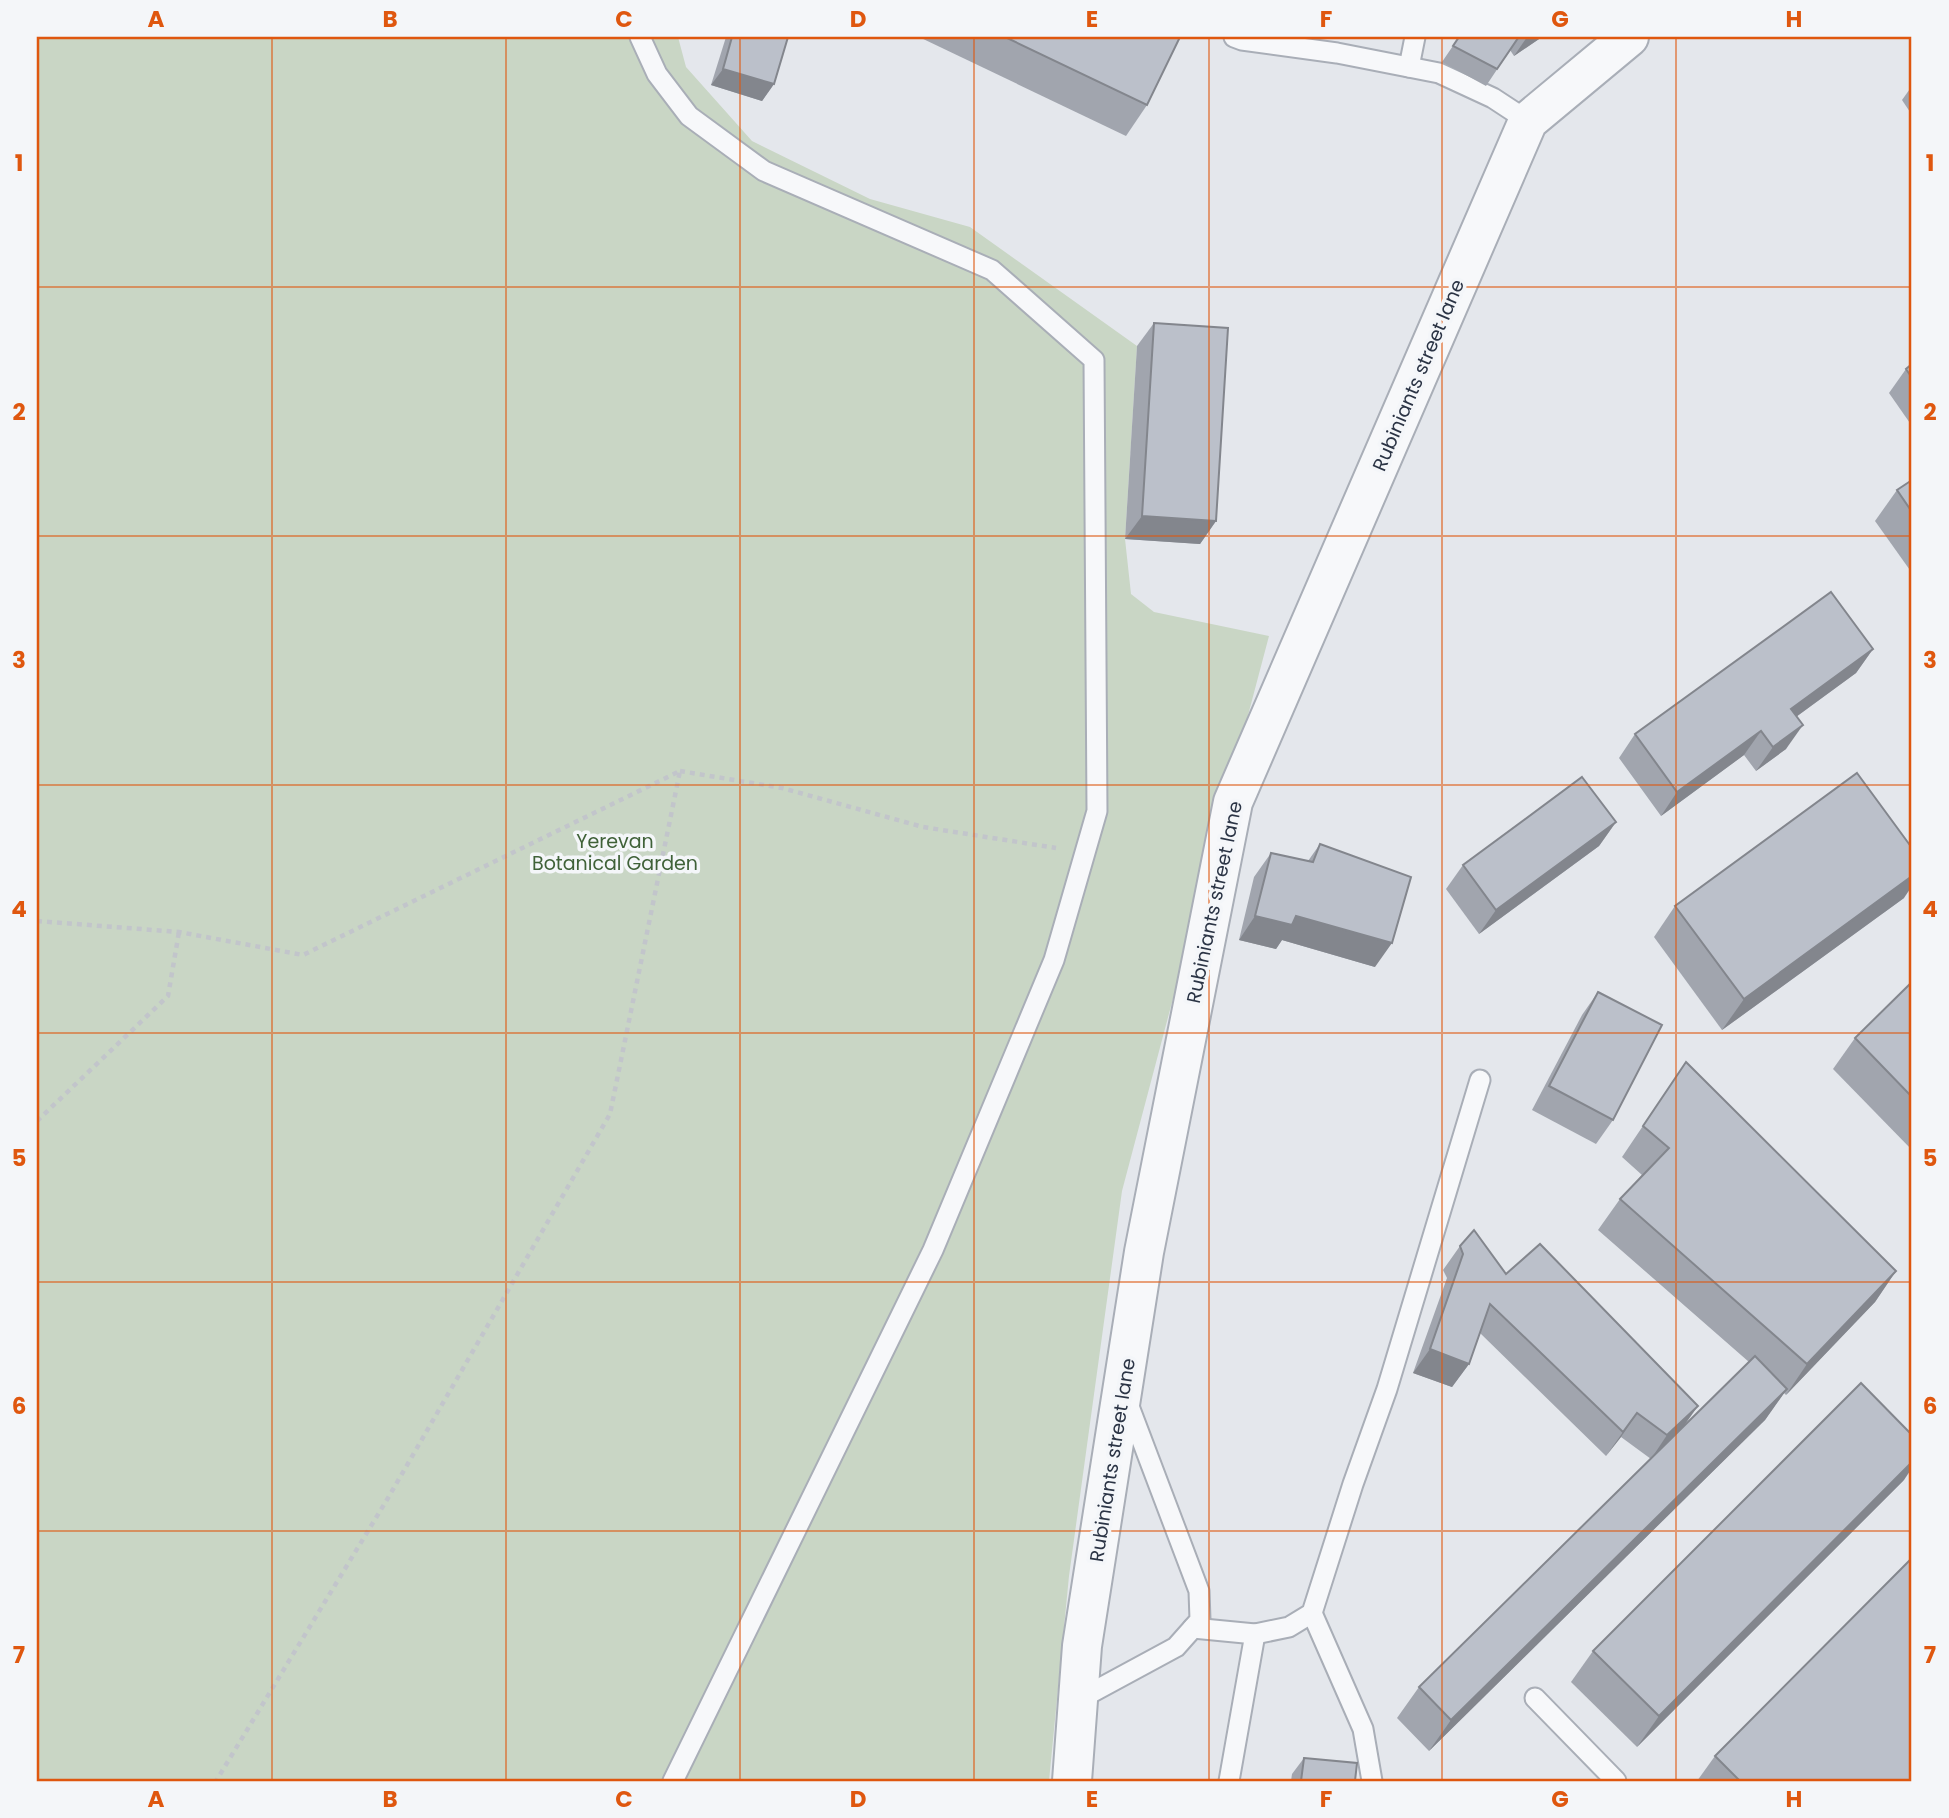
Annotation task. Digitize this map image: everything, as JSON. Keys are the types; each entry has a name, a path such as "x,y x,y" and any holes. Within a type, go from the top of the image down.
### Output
{"street":[{"name":"Rubiniants street lane","path":"1072,1781 1082,1646 1144,1252 1233,802 1528,121 1629,37"}],"lane":[{"path":"639,37 657,74 689,116 764,171 992,270 1094,360 1097,811 1054,960 933,1250 673,1781"},
{"path":"1234,37 1439,73 1493,98 1528,121"},
{"path":"1409,67 1415,37"},
{"path":"1193,1628 1255,1634 1289,1627 1312,1613 1387,1389 1480,1080"},
{"path":"1078,1700 1176,1647 1200,1620 1199,1591 1123,1389"},
{"path":"1312,1613 1363,1729 1372,1781"},
{"path":"1229,1781 1255,1634"},
{"path":"1535,1698 1616,1781"}],"path":[{"path":"216,1781 388,1498 610,1114 680,771"},
{"path":"37,921 179,932 303,955 680,771 782,788 923,827 1085,852"},
{"path":"37,1121 168,996 179,932"}],"green space":[{"name":"Yerevan Botanical Garden","path":"37,37 678,37 686,67 752,141 870,199 970,227 1137,346 1125,539 1131,594 1154,612 1269,636 1122,1191 1069,1576 1049,1781 37,1781"}],"building":[{"path":"732,37 788,37 774,84 723,69"},
{"path":"1005,37 1180,37 1147,105"},
{"path":"1459,37 1518,38 1497,69 1453,46"},
{"path":"1154,323 1228,328 1216,521 1142,516"},
{"path":"1912,364 1912,378 1906,369"},
{"path":"1912,480 1912,512 1897,490"},
{"path":"1831,592 1873,649 1791,709 1803,725 1773,747 1761,731 1677,792 1635,734"},
{"path":"1857,773 1912,848 1912,876 1744,999 1675,906"},
{"path":"1582,777 1616,822 1496,910 1463,865"},
{"path":"1320,844 1411,877 1392,943 1296,916 1292,925 1255,916 1271,853 1313,862"},
{"path":"1912,982 1912,1097 1855,1038"},
{"path":"1598,992 1662,1025 1613,1120 1549,1086"},
{"path":"1686,1062 1896,1271 1807,1364 1620,1199 1669,1148 1643,1126"},
{"path":"1474,1230 1506,1274 1540,1244 1698,1406 1667,1435 1637,1413 1623,1432 1490,1304 1469,1364 1430,1349 1463,1254 1460,1246"},
{"path":"1755,1356 1787,1389 1451,1720 1419,1687"},
{"path":"1861,1383 1912,1435 1912,1462 1659,1716 1593,1651"},
{"path":"1912,1558 1912,1781 1740,1781 1715,1756"},
{"path":"1304,1758 1357,1763 1355,1781 1301,1781"}]}
